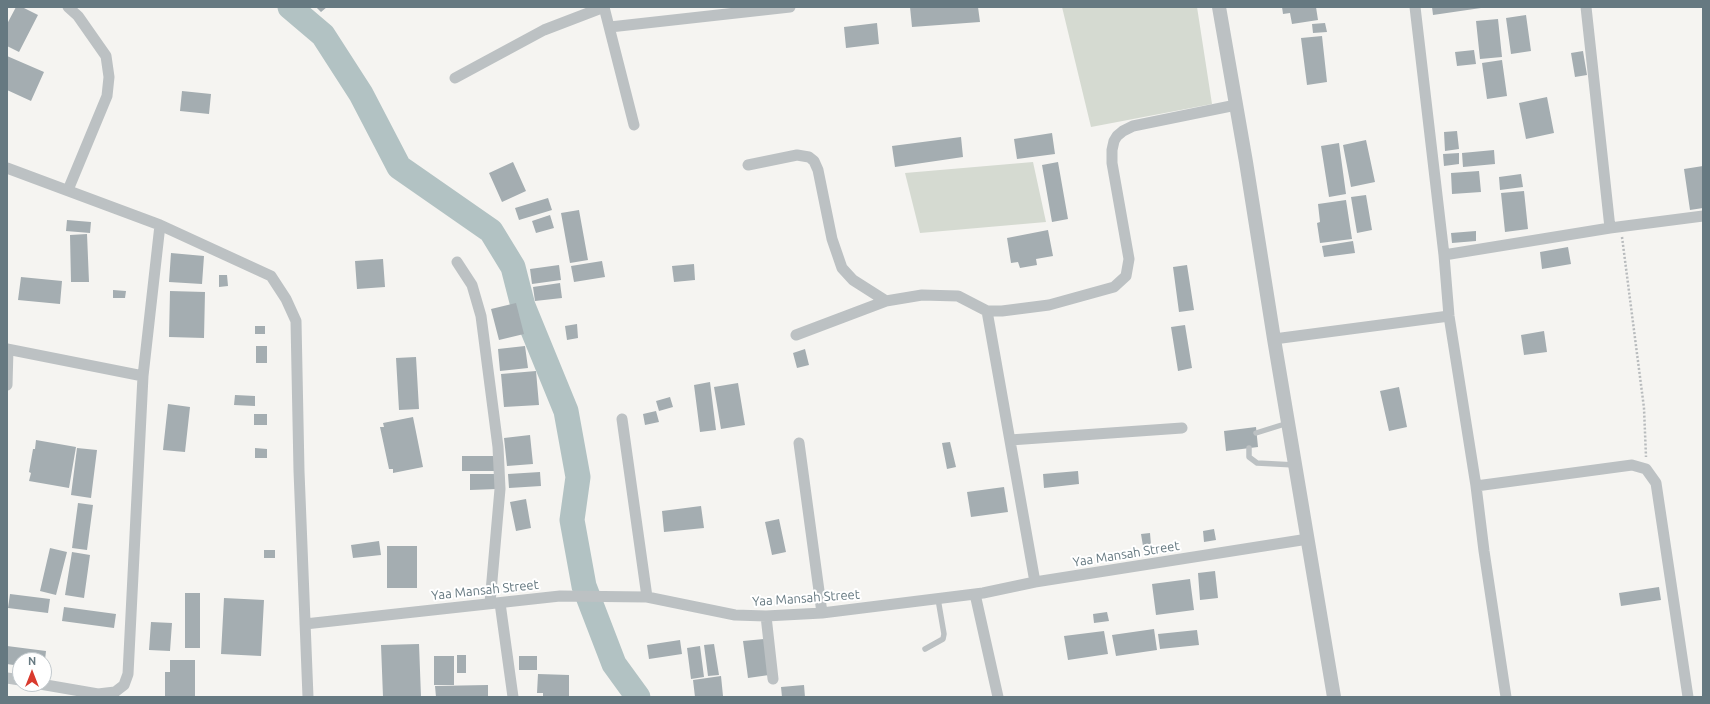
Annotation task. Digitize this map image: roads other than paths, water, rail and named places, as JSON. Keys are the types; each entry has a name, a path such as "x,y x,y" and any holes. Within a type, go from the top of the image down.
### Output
{"street":[{"path":"68,7 78,16 106,56 109,77 107,96 68,190"},
{"path":"455,78 544,30 604,7 634,125"},
{"path":"610,26 790,7"},
{"path":"1219,7 1334,697"},
{"path":"1415,7 1444,255 1449,316 1476,486 1484,551 1506,697"},
{"path":"1586,7 1615,227"},
{"path":"796,335 886,301 922,295 958,296 987,311 1002,311 1049,305 1114,287 1126,276 1129,259 1112,163 1112,150 1117,136 1133,126 1236,105"},
{"path":"748,165 797,155 809,157 814,161 818,170 832,239 842,268 853,280 886,301"},
{"path":"7,168 160,225 271,276 286,299 296,321 308,697"},
{"path":"1444,255 1615,227 1703,216"},
{"path":"52,686 98,694 115,692 124,685 128,674 143,376 160,225"},
{"path":"457,262 472,285 481,316 498,447 500,489 495,603 513,697"},
{"path":"987,311 1034,582"},
{"path":"1274,339 1449,316"},
{"path":"7,385 8,349 143,376"},
{"path":"622,419 647,597"},
{"path":"1010,440 1182,428"},
{"path":"799,443 822,613"},
{"path":"1476,486 1632,465 1646,469 1656,482 1688,697"},
{"name":"Yaa Mansah Street","path":"305,624 560,596 647,597 735,615 766,616 822,613 975,594 1034,582 1308,539"},
{"path":"975,594 998,697"},
{"path":"766,616 773,679"}],"lane":[{"path":"1256,433 1288,423"},
{"path":"1249,448 1249,457 1257,463 1295,465"},
{"path":"925,649 942,639 944,634 938,599"}],"waterway":[{"path":"290,7 323,35 361,94 399,167 491,231 513,267 523,306 566,411 578,477 572,520 584,586 614,664 638,697"}]}
